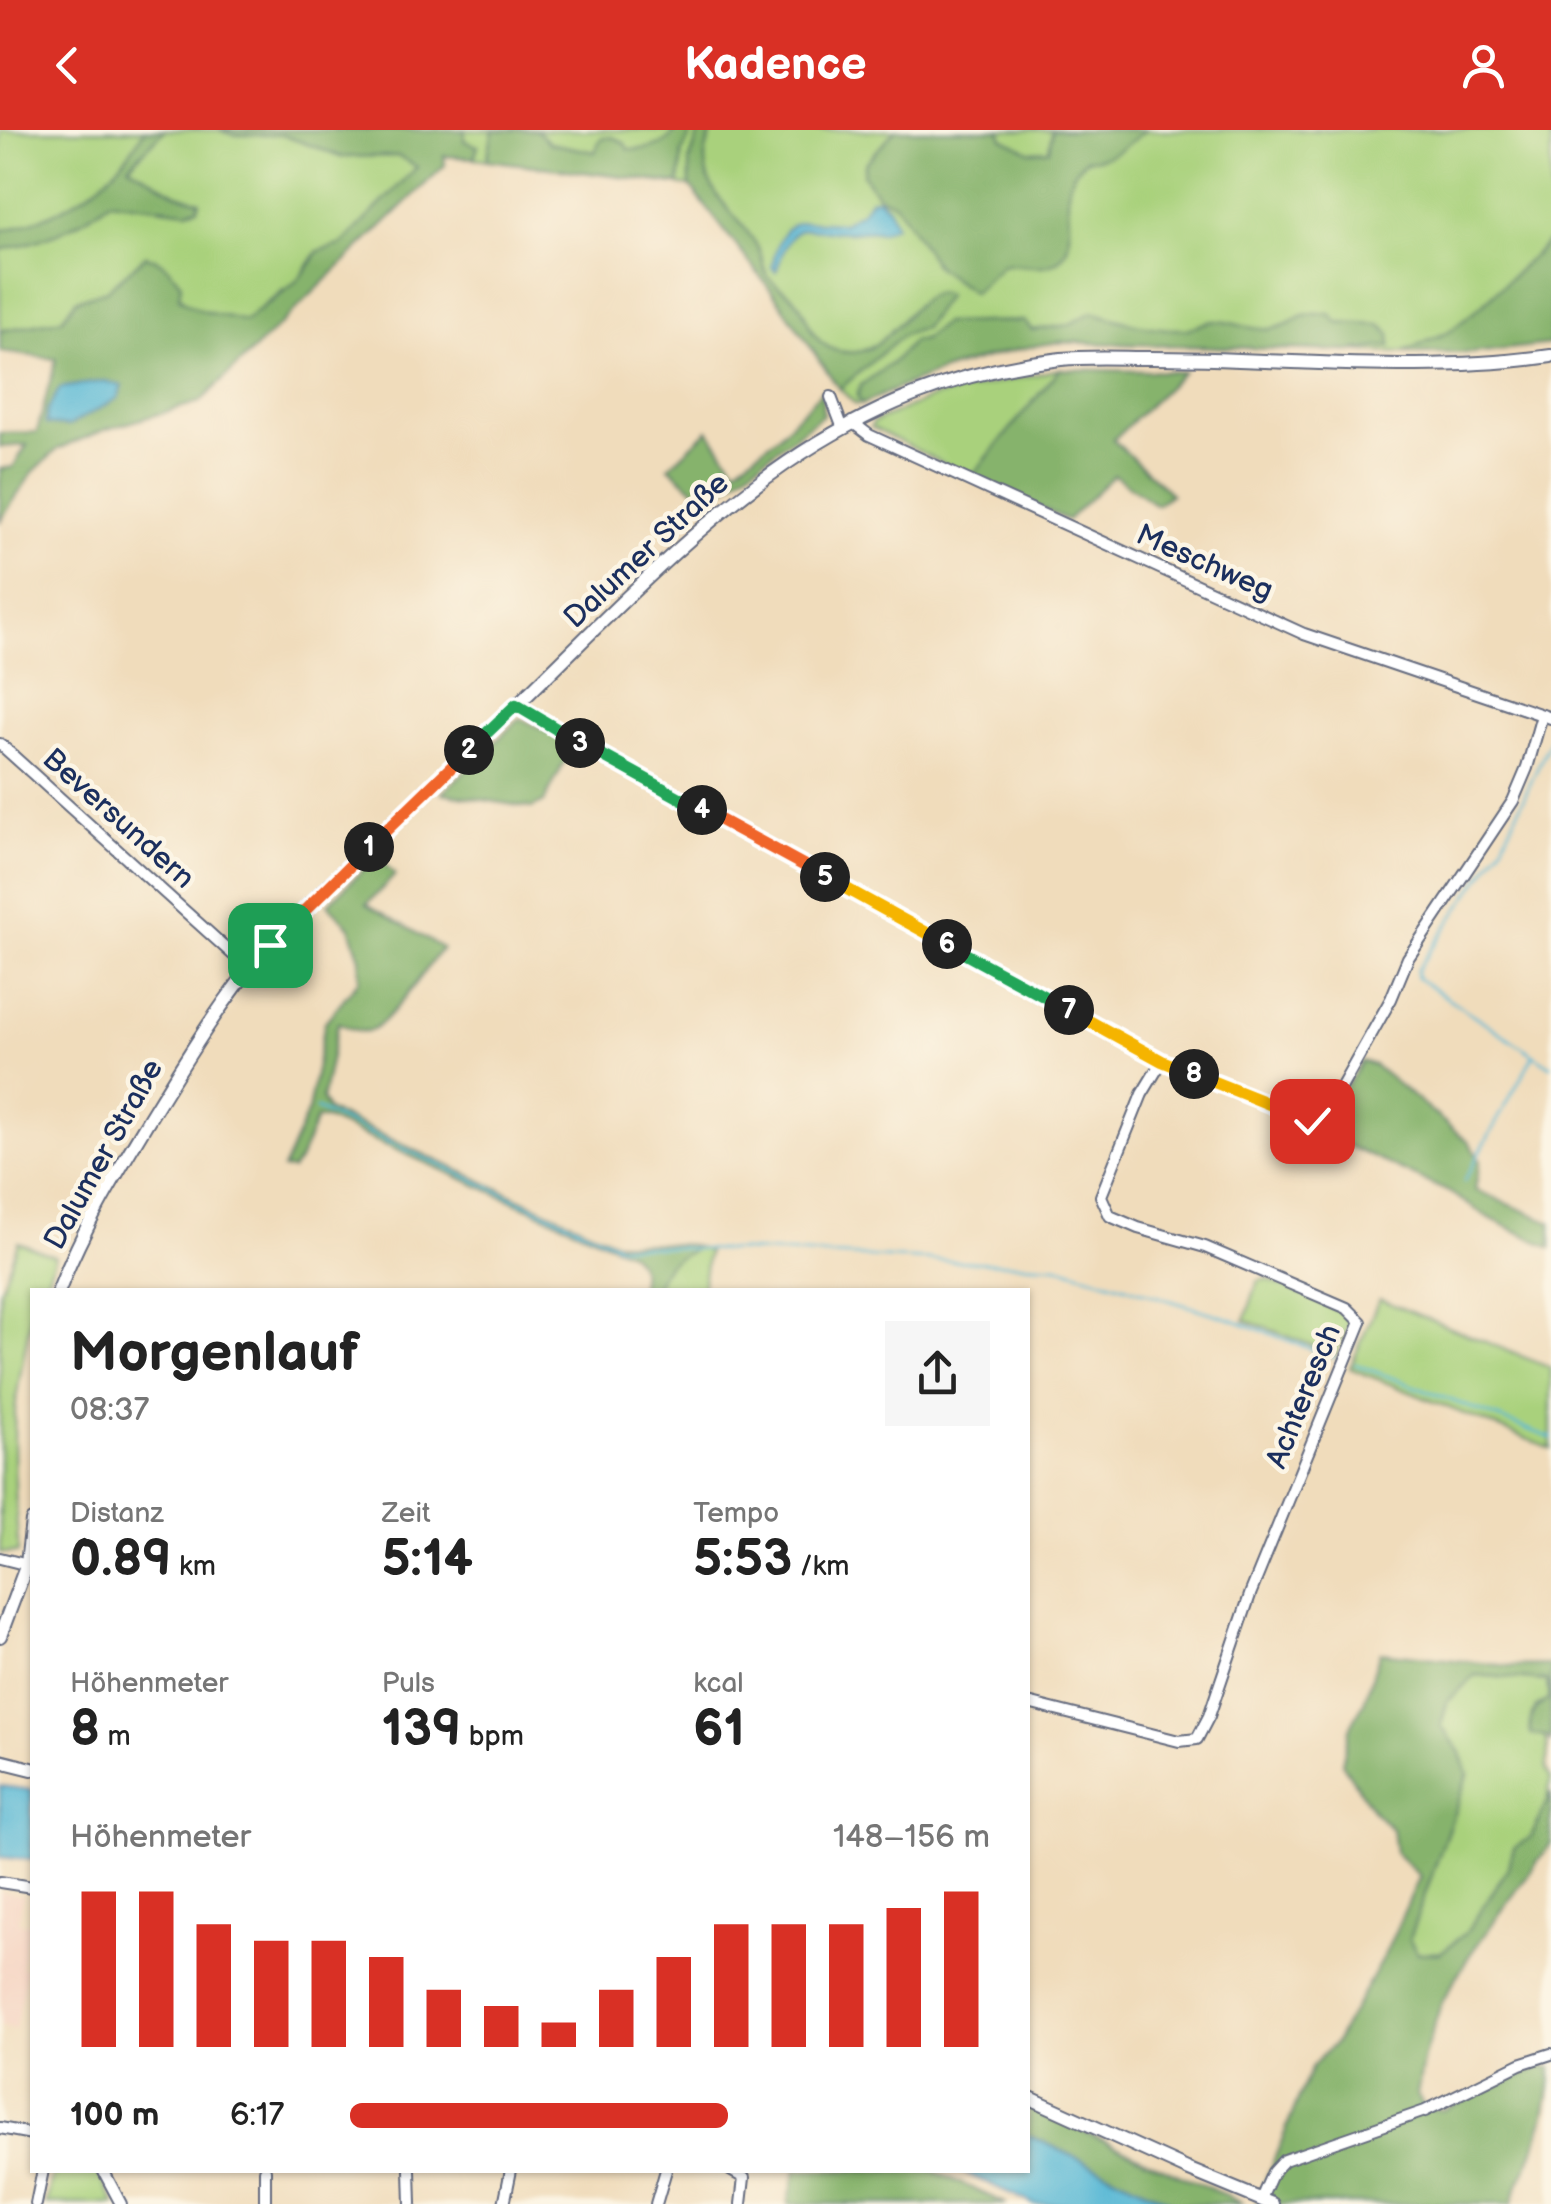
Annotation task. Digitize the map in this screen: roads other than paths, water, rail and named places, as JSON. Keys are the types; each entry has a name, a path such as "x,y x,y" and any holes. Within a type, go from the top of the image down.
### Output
{"main road":[{"name":"Dalumer Straße","path":"60,1288 98,1204 199,1038 249,969 306,908 516,705 731,504 784,462 846,424 920,391 998,369 1064,358 1472,364 1551,356"},
{"path":"0,1636 30,1565"},
{"path":"0,1762 30,1769"},
{"path":"1030,2098 1266,2202"}],"street":[{"path":"832,397 846,424"},
{"name":"Meschweg","path":"846,424 1304,634 1546,716"},
{"path":"516,705 1162,1061 1312,1121 1323,1120 1391,999 1408,958 1514,801 1546,716"},
{"name":"Beversundern","path":"0,744 249,969"},
{"name":"Achteresch","path":"1030,1704 1179,1741 1197,1739 1209,1716 1251,1592 1361,1322 1347,1308 1205,1247 1110,1216 1101,1196 1142,1094 1162,1061"},
{"path":"0,1558 30,1565"},
{"path":"0,1882 30,1886"},
{"path":"1266,2202 1274,2172 1284,2160 1425,2110 1520,2064 1551,2054"},
{"path":"0,2128 30,2134"},
{"path":"36,2204 42,2173"},
{"path":"105,2173 121,2204"},
{"path":"265,2173 265,2204"},
{"path":"410,2173 411,2204"},
{"path":"504,2204 510,2173"},
{"path":"656,2204 665,2173"},
{"path":"735,2173 744,2178 741,2204"}],"water":[{"path":"878,198 889,209 895,225 881,232 802,229 789,240 776,272 772,267 787,229 804,222 843,223 861,212 871,199"},
{"path":"105,381 122,386 118,398 68,426 46,424 47,411 60,388"},
{"path":"0,1786 30,1790 30,1860 0,1857"},
{"path":"1030,2136 1176,2204 1034,2204 965,2173 1030,2173"}],"waterway":[{"path":"1551,738 1502,846 1416,971 1417,978 1551,1066"},
{"path":"1464,1181 1533,1056"},
{"path":"316,1109 618,1245 1057,1266 1234,1320 1335,1358"},
{"path":"1355,1364 1551,1438"}]}
